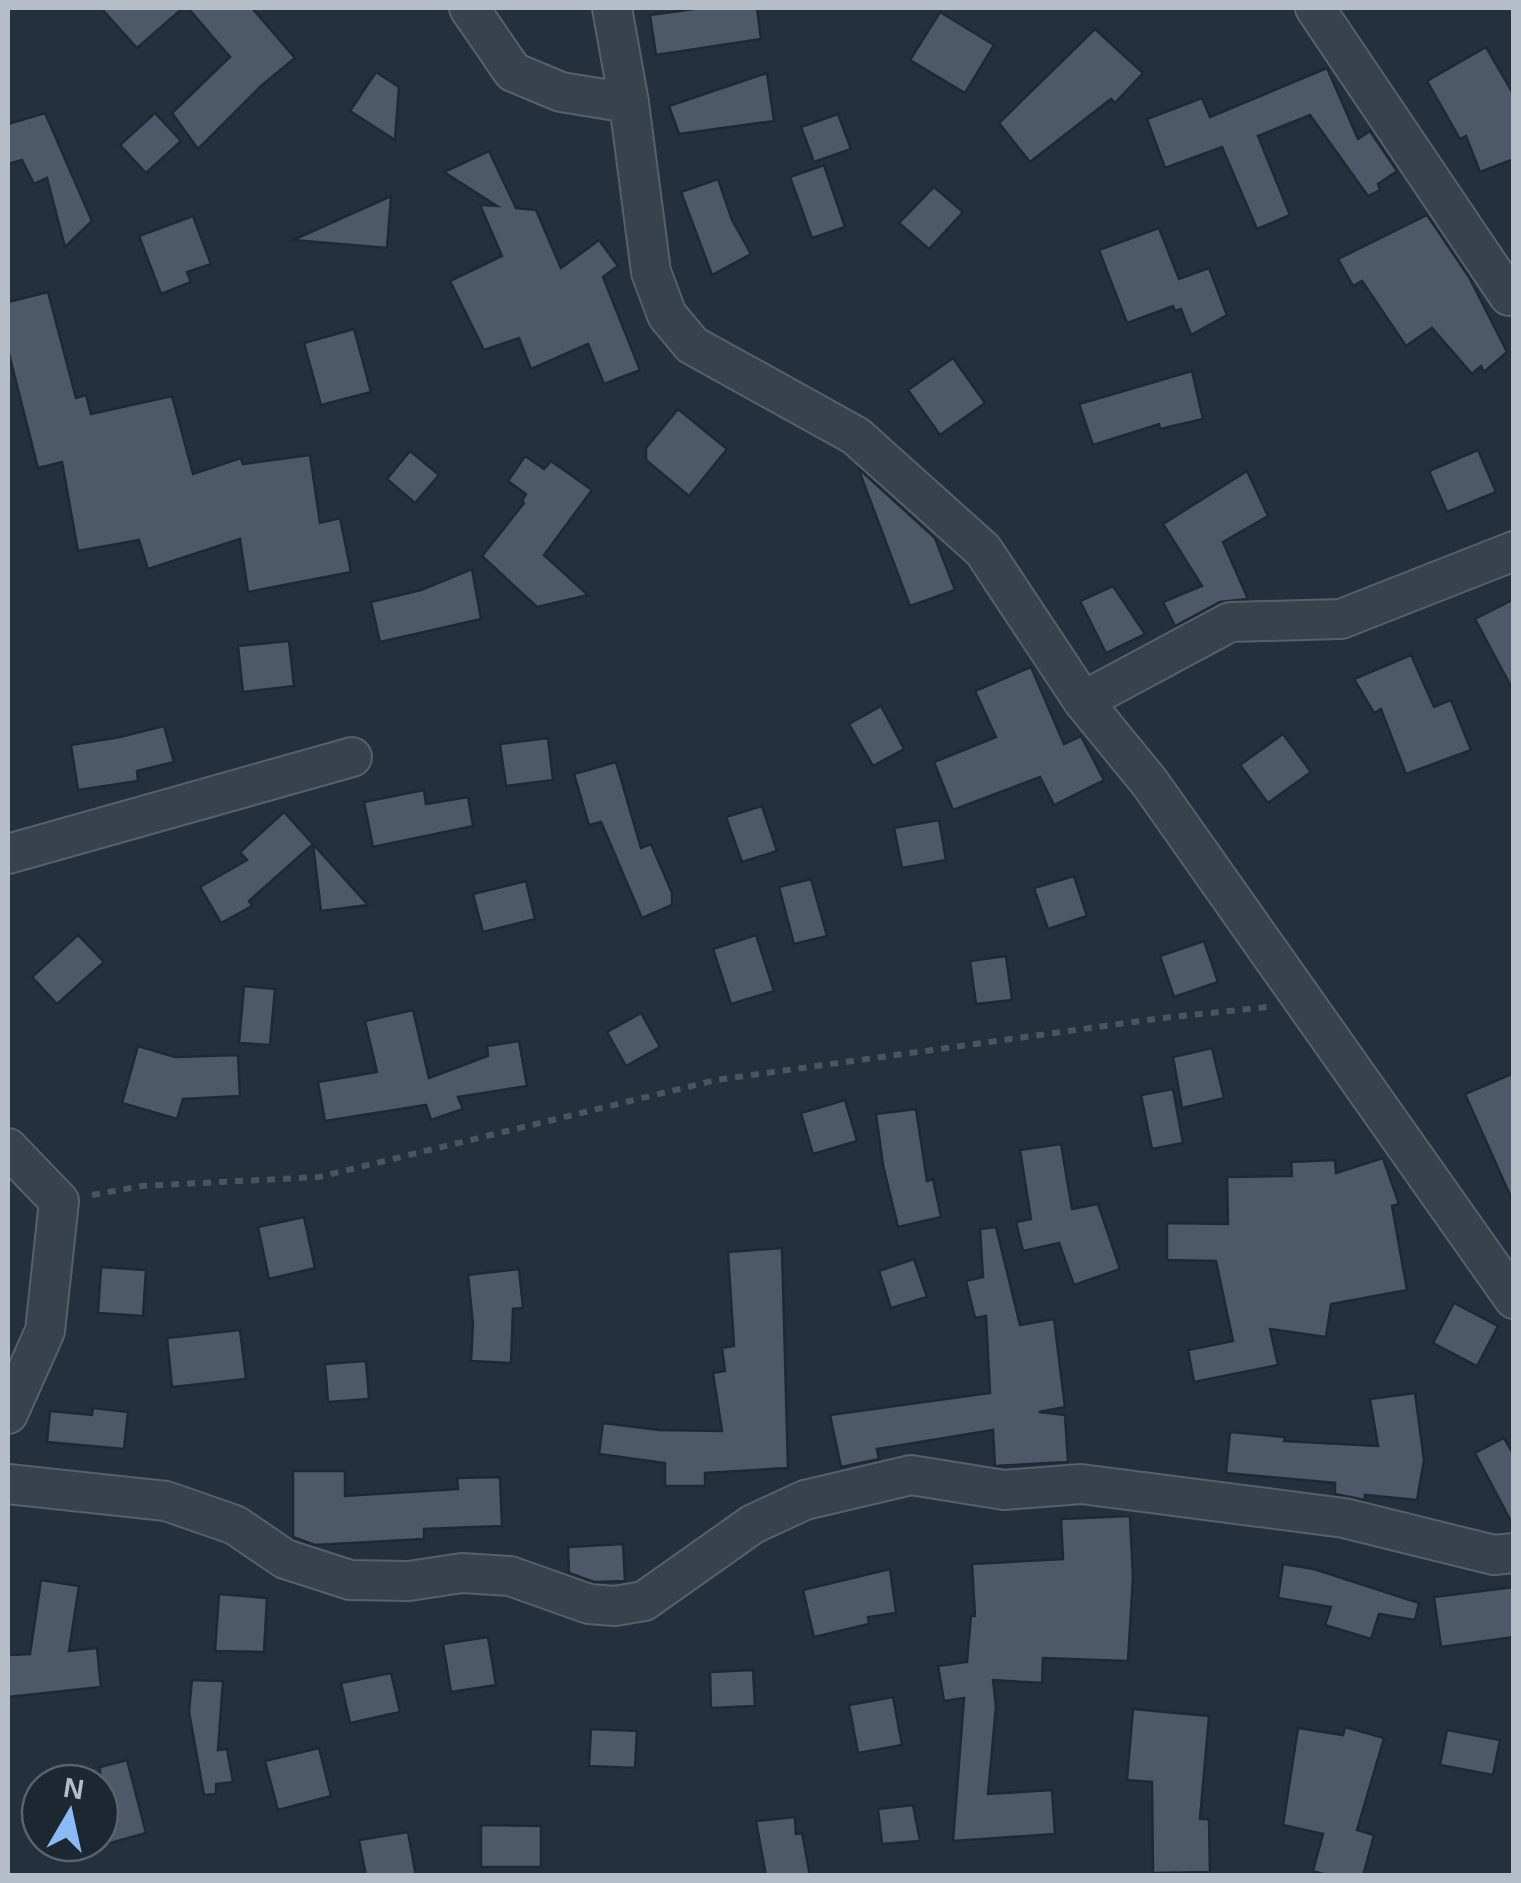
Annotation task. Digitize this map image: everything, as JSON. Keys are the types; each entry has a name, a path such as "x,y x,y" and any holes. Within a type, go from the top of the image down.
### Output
{"street":[{"path":"469,8 513,72 561,92 629,103"},
{"path":"612,8 651,272 667,315 692,345 856,436 983,550 1083,701 1150,783 1514,1298"},
{"path":"1315,8 1509,296"},
{"path":"1083,701 1230,622 1341,619 1514,551"},
{"path":"8,854 352,758"},
{"path":"8,1148 59,1201 46,1331 8,1414"},
{"path":"8,1484 166,1501 234,1525 286,1559 350,1580 409,1581 462,1572 510,1576 589,1604 615,1606 644,1601 753,1524 805,1500 912,1475 1004,1490 1081,1484 1118,1488 1344,1518 1494,1556 1514,1552"}],"path":[{"path":"59,1201 142,1186 319,1177 716,1080 1162,1018 1308,1003"}],"building":[{"path":"101,8 183,8 137,48"},
{"path":"188,8 252,8 295,58 198,149 172,113 230,57"},
{"path":"701,8 757,8 761,39 656,55 650,15"},
{"path":"940,12 994,45 965,93 910,60"},
{"path":"1095,29 1143,73 1115,103 1111,99 1030,162 999,123"},
{"path":"1486,47 1514,95 1514,159 1480,172 1466,136 1460,139 1427,81"},
{"path":"1327,68 1358,139 1370,131 1397,171 1378,184 1380,190 1368,196 1310,115 1258,136 1290,215 1257,229 1222,147 1165,168 1147,119 1202,98 1210,117"},
{"path":"376,72 399,87 395,140 350,111"},
{"path":"767,73 774,121 679,134 669,106"},
{"path":"45,113 92,221 65,247 47,178 34,184 22,160 8,164 8,124"},
{"path":"155,113 181,141 146,173 120,145"},
{"path":"838,114 851,149 814,162 801,127"},
{"path":"489,151 516,208 536,210 561,268 599,240 618,266 603,277 640,370 604,384 588,344 531,369 519,338 484,350 450,281 502,256 480,205 497,206 444,172"},
{"path":"824,165 845,227 812,238 790,177"},
{"path":"718,179 732,220 751,254 712,275 681,192"},
{"path":"934,187 963,212 929,249 899,223"},
{"path":"391,196 387,248 293,240"},
{"path":"1427,215 1469,277 1507,352 1484,372 1481,366 1472,374 1432,328 1406,346 1362,281 1353,286 1338,259"},
{"path":"193,216 211,264 187,272 191,282 161,294 139,236"},
{"path":"1159,228 1179,279 1209,268 1227,315 1191,335 1181,309 1175,311 1173,306 1127,323 1099,250"},
{"path":"48,292 76,398 86,395 91,414 172,396 193,474 241,458 243,464 310,455 320,523 340,518 351,572 248,592 240,539 148,569 139,540 78,551 62,462 38,468 8,350 8,302"},
{"path":"354,329 371,392 321,405 304,343"},
{"path":"953,358 985,403 940,435 908,390"},
{"path":"1192,371 1203,419 1160,429 1159,424 1093,445 1079,404"},
{"path":"678,409 727,449 689,496 646,460 646,448"},
{"path":"1478,450 1496,492 1447,512 1429,471"},
{"path":"410,451 439,475 415,503 387,479"},
{"path":"525,456 544,469 551,461 592,490 544,555 588,595 537,607 482,556 524,503 526,494 508,481"},
{"path":"858,468 935,538 955,590 910,606"},
{"path":"1247,471 1268,516 1223,542 1248,599 1220,602 1175,626 1163,602 1202,586 1163,524"},
{"path":"472,569 481,619 380,642 371,602 421,590"},
{"path":"1113,586 1145,634 1106,653 1080,601"},
{"path":"1514,599 1514,692 1475,619"},
{"path":"289,641 294,686 243,692 238,646"},
{"path":"1411,655 1434,707 1451,700 1471,750 1406,774 1381,709 1374,713 1354,679"},
{"path":"1031,667 1064,744 1081,736 1104,780 1054,805 1040,777 953,810 934,762 996,737 975,691"},
{"path":"881,706 904,749 873,766 849,724"},
{"path":"164,726 174,762 137,771 138,781 78,790 71,745"},
{"path":"1283,734 1311,772 1268,803 1240,765"},
{"path":"548,738 553,780 506,786 500,744"},
{"path":"616,762 641,848 651,844 672,893 672,905 642,918 601,822 589,825 574,774"},
{"path":"424,790 426,804 468,797 473,826 373,847 364,802"},
{"path":"762,806 777,851 742,862 726,817"},
{"path":"284,812 313,844 249,901 252,906 221,923 200,887 247,860 240,852"},
{"path":"939,820 946,860 902,868 894,828"},
{"path":"313,844 368,905 321,911"},
{"path":"1074,876 1087,916 1048,929 1034,888"},
{"path":"811,879 827,936 794,944 779,887"},
{"path":"526,881 535,919 483,932 473,894"},
{"path":"78,935 104,962 57,1004 32,977"},
{"path":"756,935 774,991 731,1004 713,949"},
{"path":"1204,941 1218,982 1174,997 1160,956"},
{"path":"1006,956 1012,1000 976,1004 970,961"},
{"path":"244,986 275,989 270,1045 239,1043"},
{"path":"413,1010 429,1078 488,1056 487,1046 519,1041 527,1086 458,1097 463,1109 431,1120 426,1105 325,1121 318,1082 377,1072 365,1021"},
{"path":"641,1013 660,1047 626,1066 607,1032"},
{"path":"138,1046 175,1057 238,1055 240,1096 183,1099 177,1119 122,1103"},
{"path":"1212,1048 1224,1098 1182,1108 1173,1057"},
{"path":"1514,1073 1514,1204 1465,1094"},
{"path":"1173,1089 1183,1143 1152,1149 1141,1095"},
{"path":"845,1100 857,1141 813,1154 801,1113"},
{"path":"916,1109 927,1181 933,1179 941,1217 898,1227 876,1114"},
{"path":"1061,1144 1072,1209 1098,1204 1120,1269 1074,1285 1059,1243 1023,1251 1016,1222 1031,1219 1020,1150"},
{"path":"1383,1158 1399,1204 1392,1206 1407,1290 1331,1304 1326,1337 1270,1329 1278,1365 1194,1382 1188,1350 1233,1341 1216,1261 1167,1260 1167,1223 1228,1224 1227,1177 1292,1176 1291,1162 1335,1160 1336,1173"},
{"path":"304,1217 315,1268 269,1279 258,1227"},
{"path":"996,1227 1020,1325 1054,1319 1065,1407 1039,1412 1065,1415 1068,1462 995,1466 993,1430 877,1449 879,1459 841,1467 830,1415 990,1393 986,1316 975,1318 966,1281 983,1277 980,1229"},
{"path":"782,1248 788,1468 705,1473 705,1486 665,1486 665,1463 599,1454 603,1423 659,1430 722,1431 713,1373 725,1371 722,1348 734,1346 728,1252"},
{"path":"914,1259 927,1297 891,1308 879,1271"},
{"path":"101,1267 146,1270 143,1316 98,1313"},
{"path":"519,1269 523,1308 513,1309 511,1363 471,1361 473,1324 468,1275"},
{"path":"1454,1303 1498,1326 1477,1366 1433,1343"},
{"path":"240,1330 246,1379 172,1387 167,1338"},
{"path":"366,1361 369,1399 328,1402 325,1364"},
{"path":"1415,1393 1424,1460 1417,1500 1365,1495 1365,1500 1335,1494 1335,1483 1226,1473 1230,1432 1285,1437 1284,1441 1378,1446 1370,1399"},
{"path":"93,1408 128,1412 124,1449 47,1442 50,1411 92,1415"},
{"path":"1504,1438 1514,1455 1514,1527 1475,1453"},
{"path":"293,1471 345,1471 345,1496 458,1489 457,1478 500,1477 502,1526 424,1529 424,1539 315,1545 293,1537"},
{"path":"1130,1516 1133,1578 1128,1661 1043,1658 1042,1683 993,1680 996,1706 988,1794 1052,1790 1055,1834 953,1841 964,1698 944,1701 938,1666 967,1662 971,1616 975,1616 972,1564 1063,1559 1061,1519"},
{"path":"623,1544 625,1581 594,1582 569,1573 568,1547"},
{"path":"1283,1564 1314,1569 1419,1603 1415,1620 1379,1614 1371,1639 1325,1625 1331,1607 1278,1598"},
{"path":"890,1569 896,1613 868,1617 869,1624 814,1637 803,1590"},
{"path":"41,1580 79,1586 69,1651 97,1648 101,1687 8,1697 8,1655 30,1654"},
{"path":"1514,1587 1514,1637 1441,1647 1434,1597"},
{"path":"219,1594 267,1598 264,1652 215,1651"},
{"path":"488,1637 496,1685 451,1692 443,1644"},
{"path":"753,1670 755,1706 711,1708 710,1672"},
{"path":"391,1673 400,1712 350,1723 341,1683"},
{"path":"192,1680 223,1681 218,1750 227,1749 233,1782 216,1784 216,1794 204,1795 189,1712"},
{"path":"893,1697 902,1745 858,1753 849,1705"},
{"path":"1133,1709 1209,1716 1200,1819 1209,1819 1210,1872 1153,1873 1152,1782 1127,1780"},
{"path":"1345,1727 1384,1738 1357,1830 1374,1835 1363,1876 1330,1876 1313,1871 1323,1834 1283,1825 1298,1728 1343,1735"},
{"path":"591,1729 637,1731 635,1768 589,1766"},
{"path":"1447,1730 1500,1740 1493,1775 1440,1765"},
{"path":"319,1748 331,1796 278,1810 265,1761"},
{"path":"127,1760 146,1833 120,1840 120,1763 115,1763"},
{"path":"913,1805 920,1841 882,1844 878,1809"},
{"path":"795,1817 796,1834 802,1833 810,1876 766,1876 756,1821"},
{"path":"481,1825 541,1826 541,1867 481,1867"},
{"path":"408,1832 416,1876 366,1876 359,1840"}]}
